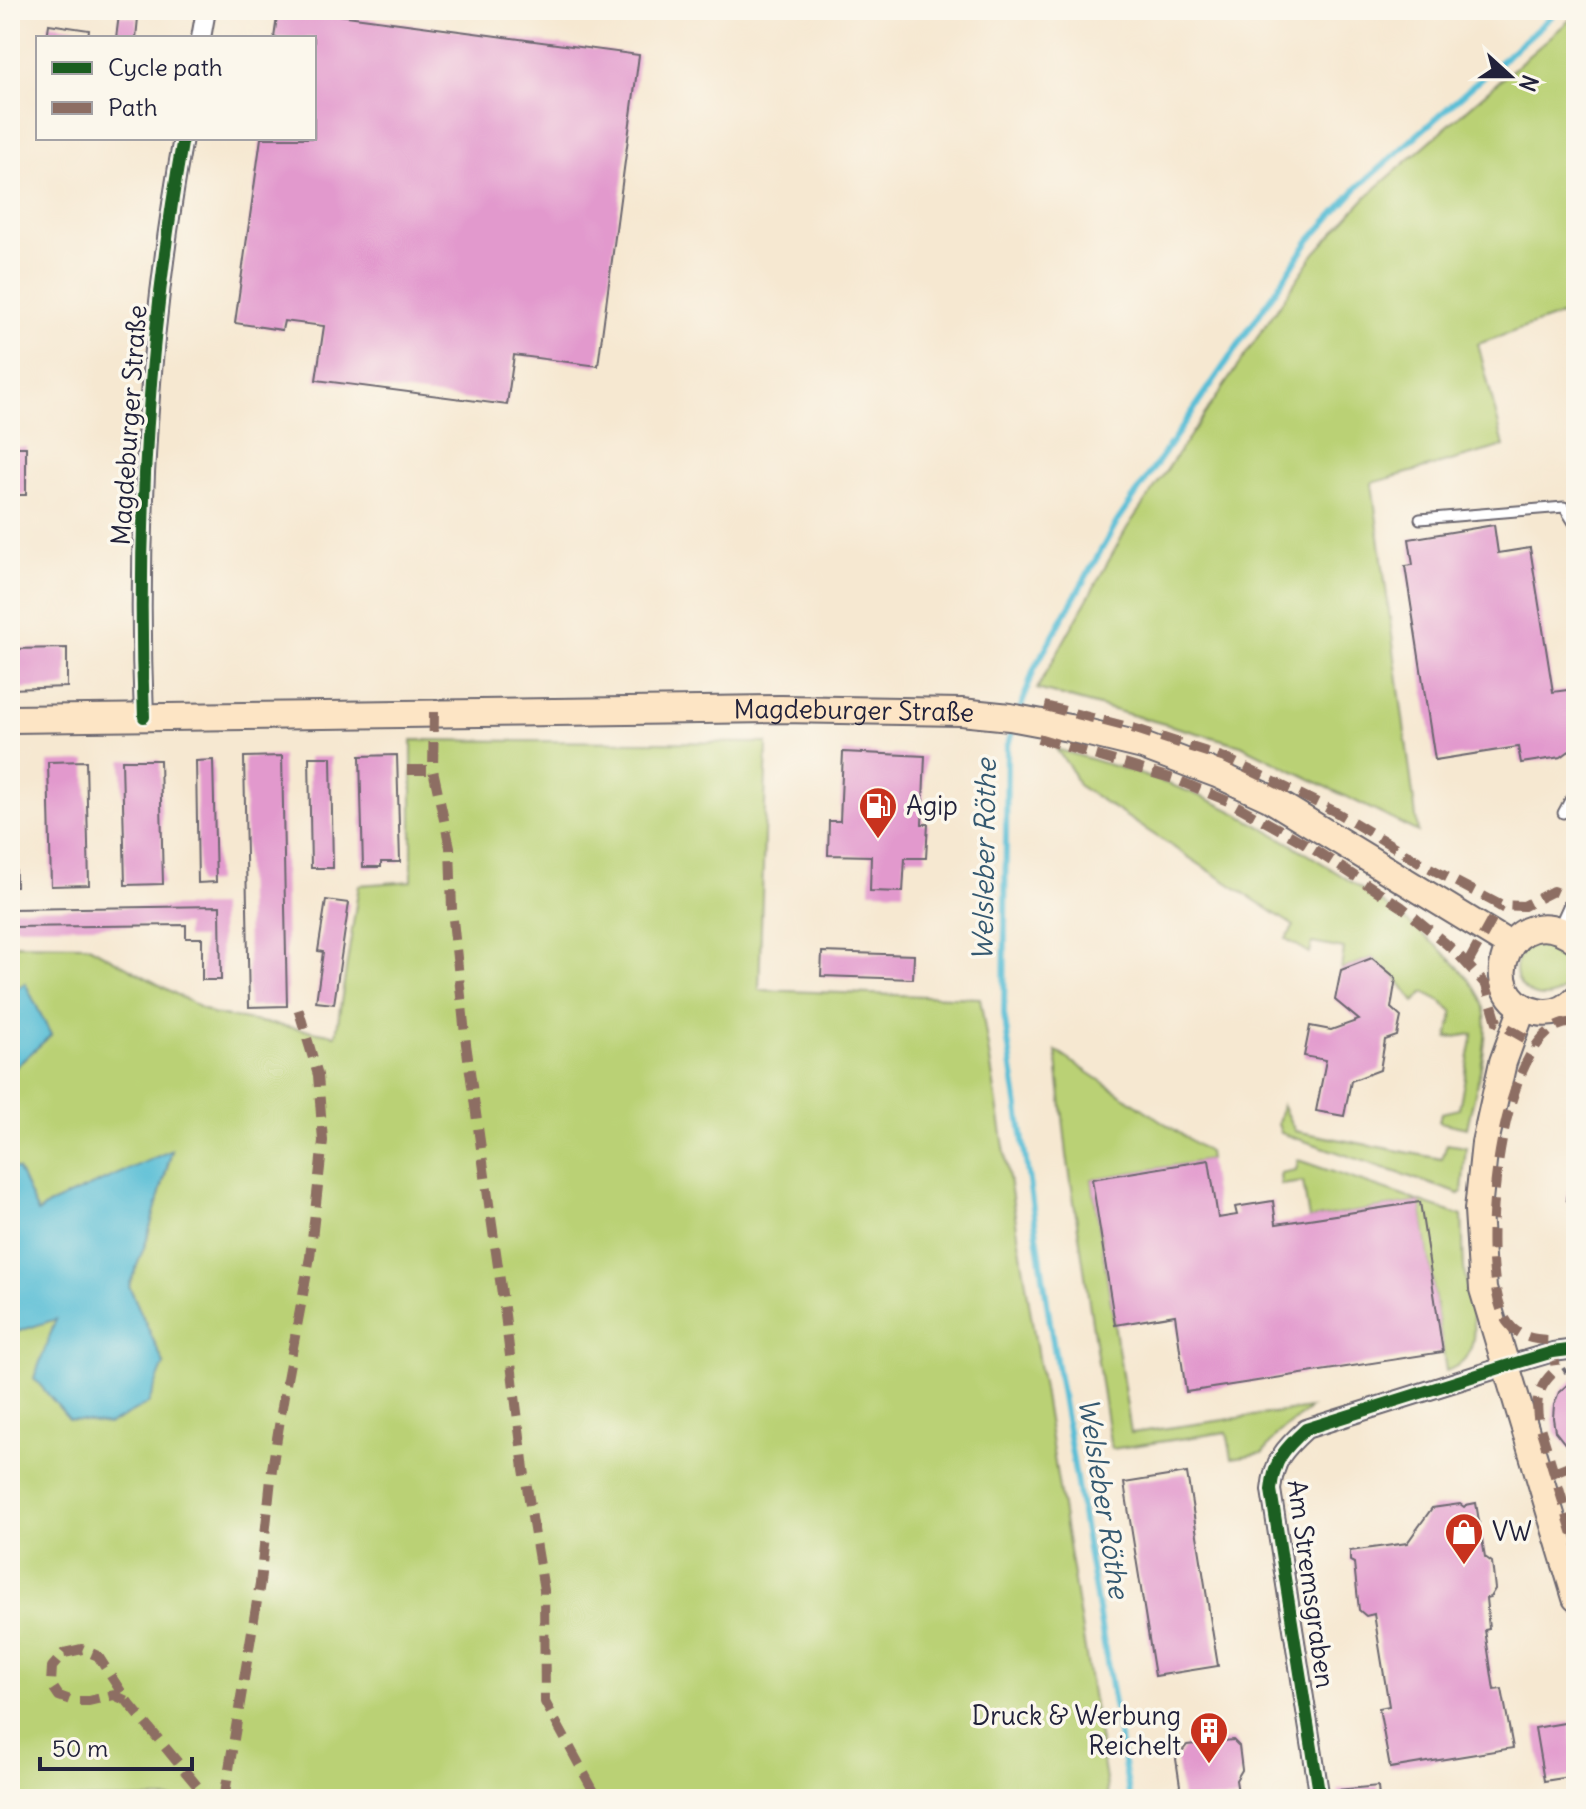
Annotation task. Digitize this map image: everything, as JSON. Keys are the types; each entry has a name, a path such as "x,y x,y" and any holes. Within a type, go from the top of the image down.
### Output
{"main road":[{"name":"Magdeburger Straße","path":"10,719 827,709 961,712 1010,717 1143,746 1217,774 1269,798 1510,945"},
{"path":"1570,936 1543,926 1519,935 1505,954 1503,978 1513,999 1523,1007 1546,1013 1559,1011 1576,999"},
{"path":"1523,1007 1513,1031 1485,1143 1478,1210 1483,1289 1576,1598"}],"street":[{"path":"201,36 206,10"},
{"name":"Magdeburger Straße","path":"144,717 140,578 155,341 183,140"},
{"path":"1570,936 1576,907"},
{"name":"Am Stremsgraben","path":"1320,1799 1273,1500 1273,1470 1286,1447 1306,1429 1553,1352 1576,1349"}],"lane":[{"path":"1420,519 1564,507 1576,526"},
{"path":"1563,813 1576,789"}],"path":[{"path":"1562,1366 1571,1380"}],"green space":[{"path":"1572,18 1576,47 1576,310 1478,344 1504,446 1372,483 1418,832 1241,745 1037,689 1127,528 1315,253 1368,195"},
{"path":"412,740 767,743 759,990 980,998 1109,1799 10,1799 10,1334 57,1318 164,1364 129,1286 146,1242 172,1151 48,1205 37,1214 18,1170 10,1166 10,1072 51,1035 25,984 10,993 10,944 87,945 212,1014 336,1035 359,885 412,881"},
{"path":"1056,749 1164,783 1229,810 1313,857 1360,888 1443,952 1471,982 1484,1008 1486,1021 1484,1052 1467,1128 1439,1122 1441,1113 1459,1109 1473,1034 1448,1038 1453,1012 1424,992 1415,1002 1396,978 1372,958 1341,970 1344,949 1312,943 1310,953 1286,939 1294,926 1078,785"},
{"path":"1544,941 1564,949 1572,969 1564,989 1544,997 1524,989 1516,969 1524,949"},
{"path":"1056,1051 1208,1152 1209,1160 1092,1179 1131,1433 1310,1408 1277,1435 1263,1453 1232,1458 1227,1432 1111,1449 1067,1155"},
{"path":"1282,1105 1295,1131 1442,1159 1447,1144 1466,1147 1462,1192 1460,1194 1281,1133 1278,1124"},
{"path":"1298,1160 1462,1216 1464,1267 1472,1311 1473,1340 1469,1353 1460,1363 1446,1371 1420,1202 1309,1219 1303,1182 1281,1185 1280,1173 1296,1170"}],"water":[{"path":"25,983 51,1035 10,1072 10,993"},
{"path":"172,1150 146,1242 129,1286 164,1364 148,1404 108,1425 69,1419 34,1378 56,1319 10,1334 10,1166 18,1169 38,1213 48,1205"}],"building":[{"path":"278,10 302,10 639,55 598,366 514,355 507,405 316,380 324,326 284,321 282,330 235,323 261,140 316,140 316,36 274,36"},
{"path":"119,15 138,18 136,36 116,36"},
{"path":"49,24 89,30 88,36 47,36"},
{"path":"10,447 26,447 26,495 10,495"},
{"path":"1494,525 1498,553 1530,548 1553,692 1575,689 1576,746 1561,757 1521,763 1518,747 1435,760 1405,566 1413,565 1409,539"},
{"path":"67,648 67,687 10,689 10,649"},
{"path":"843,752 925,756 922,824 928,824 926,858 905,858 903,892 870,891 871,856 828,855 829,821 840,821"},
{"path":"397,755 400,862 381,862 381,867 363,867 360,756"},
{"path":"282,756 287,1006 249,1007 244,757"},
{"path":"309,757 331,757 333,868 311,868"},
{"path":"122,760 160,760 163,884 125,885"},
{"path":"213,760 216,882 198,883 196,761"},
{"path":"86,761 89,885 51,886 48,762"},
{"path":"14,762 16,887 10,887 10,763"},
{"path":"326,900 349,903 334,1004 316,1002 323,952 318,951"},
{"path":"220,906 221,980 202,980 202,938 186,938 186,925 10,927 10,909"},
{"path":"822,952 914,955 913,979 821,976"},
{"path":"1372,958 1396,978 1391,1008 1401,1017 1397,1036 1385,1040 1380,1070 1351,1081 1344,1116 1316,1111 1326,1060 1304,1056 1310,1026 1331,1030 1359,1020 1335,1000 1341,970"},
{"path":"1576,1157 1576,1214 1566,1199"},
{"path":"1209,1160 1218,1218 1237,1215 1235,1207 1273,1201 1276,1224 1420,1202 1443,1352 1186,1392 1175,1315 1115,1325 1092,1179"},
{"path":"1576,1377 1576,1453 1555,1431 1553,1418 1559,1392"},
{"path":"1187,1473 1218,1666 1155,1676 1124,1483"},
{"path":"1476,1503 1485,1557 1492,1562 1495,1589 1486,1598 1489,1629 1485,1630 1494,1690 1502,1689 1513,1748 1390,1768 1379,1708 1389,1706 1374,1614 1366,1616 1359,1610 1350,1551 1407,1543 1432,1508 1460,1504 1464,1507"},
{"path":"1570,1722 1576,1776 1544,1781 1535,1728"},
{"name":"Druck & Werbung Reichelt","path":"1233,1740 1239,1746 1242,1770 1236,1780 1239,1799 1182,1799 1176,1759 1187,1745"},
{"path":"1378,1786 1379,1799 1339,1799 1338,1790"}],"waterway":[{"name":"Welsleber Röthe","path":"1019,713 1034,669 1117,522 1310,240 1358,187 1559,10"},
{"name":"Welsleber Röthe","path":"1015,724 1007,747 1004,1014 1052,1336 1130,1799"}],"marked path":[{"path":"1045,706 1136,729 1225,758 1334,811 1428,867 1500,905 1524,906 1553,891 1576,901"},
{"path":"434,712 433,770 450,847 452,910 466,1044 524,1469 544,1590 545,1702 598,1799"},
{"path":"1038,738 1177,780 1230,802 1304,843 1402,907 1456,952 1486,985 1497,1022 1537,1045"},
{"path":"407,770 433,770"},
{"path":"1468,963 1500,905"},
{"path":"224,1799 260,1583 272,1469 310,1257 323,1141 318,1075 298,1008"},
{"path":"1576,1023 1550,1031 1528,1059 1512,1101 1500,1151 1493,1255 1497,1296 1508,1323 1528,1337 1552,1340 1556,1370 1541,1388 1538,1416 1576,1544"},
{"path":"1554,1472 1569,1466 1576,1469"},
{"path":"127,1701 114,1695 89,1701 73,1701 59,1696 51,1684 52,1667 64,1653 82,1649 98,1656 127,1701 208,1799"}],"cycle path":[{"path":"144,717 142,572 148,426 161,281 183,140"},
{"path":"1320,1799 1271,1490 1281,1456 1306,1429 1553,1352 1576,1349"}],"place":[{"name":"Agip","path":"878,840"},
{"name":"VW","path":"1464,1566"},
{"name":"Druck & Werbung Reichelt","path":"1209,1765"}]}
